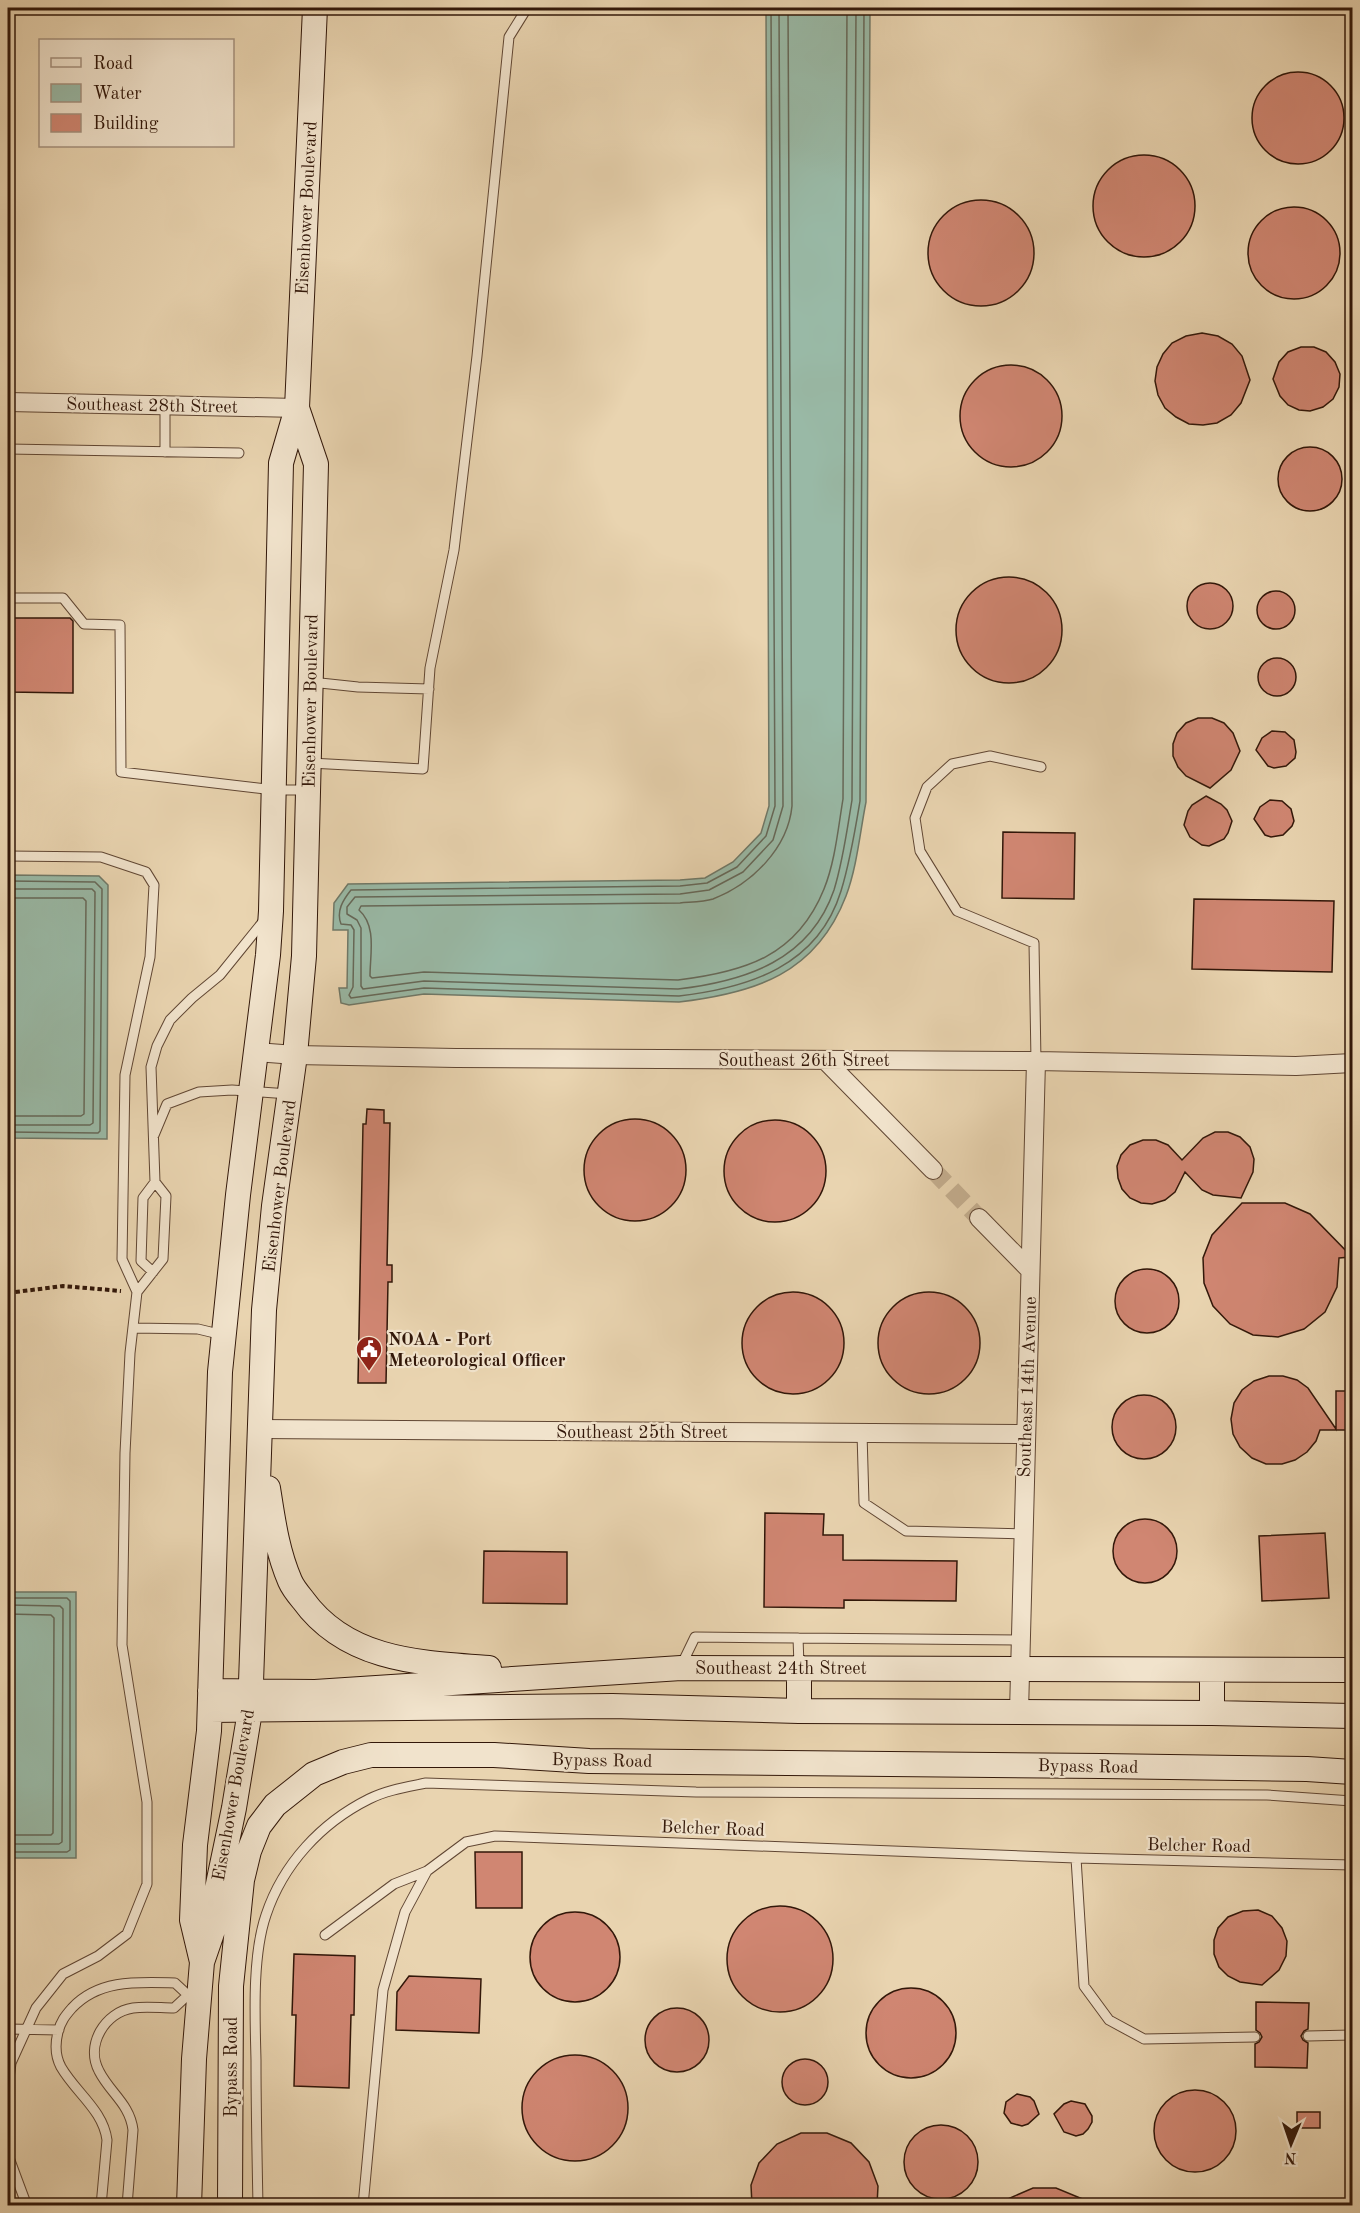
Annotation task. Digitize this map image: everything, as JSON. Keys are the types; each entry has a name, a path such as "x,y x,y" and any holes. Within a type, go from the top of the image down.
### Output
{"street":[{"name":"Eisenhower Boulevard","path":"202,1962 192,1920 195,1845 210,1701 216,1468 223,1335 268,955 271,911 281,463 297,408 315,8"},
{"name":"Southeast 28th Street","path":"8,402 297,408"},
{"name":"Eisenhower Boulevard","path":"189,2205 193,1995 213,1930 217,1889 234,1808 250,1701 264,1310 273,1218 295,1055 304,956 316,464 297,408"},
{"name":"Southeast 26th Street","path":"256,1052 295,1055 1296,1065 1353,1063"},
{"path":"825,1060 933,1170"},
{"name":"Southeast 14th Avenue","path":"1019,1712 1036,1061"},
{"path":"979,1218 1030,1270"},
{"path":"259,1429 277,1544 291,1583 311,1611 334,1632 366,1649 395,1658 437,1665 580,1674"},
{"name":"Southeast 25th Street","path":"259,1429 1025,1434"},
{"path":"799,1667 799,1711"},
{"name":"Southeast 24th Street","path":"250,1701 315,1692 681,1668 1353,1670"},
{"path":"1212,1670 1212,1713"},
{"name":"Southeast 24th Street","path":"210,1701 612,1706 799,1711 1353,1716"},
{"name":"Bypass Road","path":"230,2205 231,1986 242,1880 259,1826 275,1805 314,1774 343,1762 371,1755 494,1755 589,1761 1124,1766 1353,1772"}],"lane":[{"path":"309,764 423,769 430,668 454,550 477,356 508,37 526,8"},
{"path":"165,404 165,453"},
{"path":"8,449 240,453"},
{"path":"8,527 8,546"},
{"path":"8,598 63,598 84,624 120,625 121,772 274,790 308,790"},
{"path":"310,682 358,687 429,689"},
{"path":"1036,1061 1034,943 957,911 920,851 915,818 927,787 952,764 990,756 1041,767"},
{"path":"8,856 101,857 147,872 154,885 150,957 125,1075 122,1259 137,1292 125,1453 122,1646 147,1802 147,1884 127,1934 98,1956 63,1974 36,2008 11,2063 8,2086"},
{"path":"137,1292 164,1259 166,1196 155,1182 151,1067 158,1046 170,1020 220,975 271,911"},
{"path":"153,1137 167,1104 199,1092 252,1091 290,1094"},
{"path":"153,1272 141,1261 143,1198 155,1182"},
{"path":"133,1328 198,1329 223,1335"},
{"path":"862,1433 864,1503 906,1531 1023,1534"},
{"path":"681,1668 695,1636 1020,1640"},
{"path":"798,1638 799,1667"},
{"path":"258,2205 256,1992 259,1951 266,1916 284,1877 301,1851 321,1830 369,1799 392,1790 426,1783 696,1792 1267,1795 1353,1801"},
{"name":"Belcher Road","path":"363,2205 383,1990 405,1912 427,1871 466,1842 495,1836 1076,1858 1353,1865"},
{"path":"1076,1858 1084,1986 1109,2020 1144,2039 1255,2037"},
{"path":"325,1935 394,1884 427,1871"},
{"path":"101,2205 106,2131 93,2108 61,2067 56,2055 58,2030 62,2018 79,2000 99,1989 115,1984 175,1983 193,1995 174,2008 134,2007 124,2010 106,2022 97,2038 94,2058 97,2068 124,2104 132,2120 128,2204"},
{"path":"8,2029 58,2030"},
{"path":"1308,2036 1353,2036"},
{"path":"8,2155 27,2205"}],"path":[{"path":"8,1293 63,1286 137,1292"}],"water":[{"path":"766,8 870,8 866,802 856,861 846,896 833,923 818,944 800,961 780,975 733,993 679,1002 424,994 349,1005 341,1003 339,988 347,988 348,930 333,930 334,903 348,884 705,878 733,862 761,833 769,806"},
{"path":"8,875 99,876 108,885 107,1139 8,1138"},
{"path":"8,1592 76,1592 76,1858 8,1858"}],"building":[{"path":"1298,72 1316,76 1330,86 1340,100 1344,118 1340,136 1330,150 1316,160 1298,164 1280,160 1266,150 1256,136 1252,118 1256,100 1266,86 1280,76"},
{"path":"1144,155 1163,159 1180,170 1191,187 1195,206 1191,225 1180,242 1163,253 1144,257 1125,253 1108,242 1097,225 1093,206 1097,187 1108,170 1125,159"},
{"path":"981,200 1001,204 1018,216 1030,233 1034,253 1030,273 1018,290 1001,302 981,306 961,302 944,290 932,273 928,253 932,233 944,216 961,204"},
{"path":"1294,207 1312,211 1326,221 1336,235 1340,253 1336,271 1326,285 1312,295 1294,299 1276,295 1262,285 1252,271 1248,253 1252,235 1262,221 1276,211"},
{"path":"1202,333 1218,336 1232,344 1242,356 1250,380 1241,403 1231,415 1217,423 1203,425 1189,424 1165,408 1158,395 1155,381 1157,367 1163,354 1172,343 1186,336"},
{"path":"1301,347 1314,347 1326,352 1335,362 1340,374 1339,387 1333,399 1323,407 1310,411 1299,410 1288,405 1280,396 1273,379 1279,362 1288,352"},
{"path":"1011,365 1030,369 1047,380 1058,397 1062,416 1058,435 1047,452 1030,463 1011,467 992,463 975,452 964,435 960,416 964,397 975,380 992,369"},
{"path":"1304,447 1316,447 1333,456 1340,467 1342,479 1340,491 1333,502 1316,511 1304,511 1292,506 1283,497 1278,485 1278,473 1283,461 1292,452"},
{"path":"1009,577 1029,581 1047,592 1058,610 1062,630 1058,650 1047,668 1029,679 1009,683 989,679 971,668 960,650 956,630 960,610 971,592 989,581"},
{"path":"1210,583 1226,590 1233,606 1226,622 1210,629 1194,622 1187,606 1194,590"},
{"path":"1276,591 1289,597 1295,610 1289,623 1276,629 1263,623 1257,610 1263,597"},
{"path":"8,618 70,618 73,621 73,693 8,692"},
{"path":"1277,658 1290,664 1296,677 1290,690 1277,696 1264,690 1258,677 1264,664"},
{"path":"1198,718 1212,718 1224,723 1233,733 1240,751 1231,770 1210,788 1186,776 1178,767 1173,756 1173,744 1177,733 1186,723"},
{"path":"1272,731 1285,732 1294,740 1295,758 1286,766 1274,768 1268,766 1256,750 1262,738"},
{"path":"1206,796 1221,804 1232,821 1224,839 1209,846 1202,845 1190,837 1184,825 1192,805"},
{"path":"1270,800 1282,801 1291,809 1294,821 1283,835 1271,837 1265,835 1254,819 1260,807"},
{"path":"1003,832 1075,833 1074,899 1002,898"},
{"path":"1194,899 1334,901 1332,972 1192,969"},
{"path":"367,1109 384,1110 384,1123 390,1123 387,1265 392,1265 392,1282 388,1282 386,1383 358,1383 363,1124 366,1124"},
{"path":"635,1119 654,1123 671,1134 682,1151 686,1170 682,1189 671,1206 654,1217 635,1221 616,1217 599,1206 588,1189 584,1170 588,1151 599,1134 616,1123"},
{"path":"775,1120 794,1124 811,1135 822,1152 826,1171 822,1190 811,1207 794,1218 775,1222 756,1218 739,1207 728,1190 724,1171 728,1152 739,1135 756,1124"},
{"path":"1215,1132 1228,1132 1240,1137 1250,1147 1254,1159 1253,1172 1241,1198 1213,1195 1202,1190 1185,1172 1175,1192 1165,1200 1152,1204 1141,1203 1130,1198 1122,1189 1117,1166 1121,1155 1130,1145 1143,1140 1156,1140 1168,1145 1182,1160 1203,1138"},
{"path":"1242,1203 1285,1203 1310,1214 1352,1257 1339,1258 1337,1287 1325,1312 1304,1329 1278,1337 1253,1335 1230,1324 1213,1306 1204,1283 1203,1258 1212,1235"},
{"path":"1141,1269 1153,1269 1170,1278 1177,1289 1179,1301 1177,1313 1170,1324 1153,1333 1141,1333 1129,1328 1120,1319 1115,1307 1115,1295 1120,1283 1129,1274"},
{"path":"793,1292 812,1296 829,1307 840,1324 844,1343 840,1362 829,1379 812,1390 793,1394 774,1390 757,1379 746,1362 742,1343 746,1324 757,1307 774,1296"},
{"path":"929,1292 948,1296 965,1307 976,1324 980,1343 976,1362 965,1379 948,1390 929,1394 910,1390 893,1379 882,1362 878,1343 882,1324 893,1307 910,1296"},
{"path":"1269,1376 1283,1376 1297,1380 1308,1388 1336,1429 1336,1391 1353,1391 1353,1430 1320,1430 1316,1441 1307,1452 1295,1460 1282,1464 1266,1464 1252,1458 1240,1447 1233,1434 1231,1419 1234,1403 1242,1390 1254,1381"},
{"path":"1138,1395 1150,1395 1167,1404 1174,1415 1176,1427 1174,1439 1167,1450 1150,1459 1138,1459 1126,1454 1117,1445 1112,1433 1112,1421 1117,1409 1126,1400"},
{"path":"765,1513 824,1514 823,1535 843,1535 843,1560 957,1561 956,1601 844,1600 844,1608 764,1607"},
{"path":"1139,1519 1151,1519 1168,1528 1175,1539 1177,1551 1175,1563 1168,1574 1151,1583 1139,1583 1127,1578 1118,1569 1113,1557 1113,1545 1118,1533 1127,1524"},
{"path":"1325,1533 1329,1598 1262,1601 1259,1536"},
{"path":"484,1551 567,1552 567,1604 483,1603"},
{"path":"475,1852 522,1852 522,1908 476,1908"},
{"path":"780,1906 800,1910 817,1922 829,1939 833,1959 829,1979 817,1996 800,2008 780,2012 760,2008 743,1996 731,1979 727,1959 731,1939 743,1922 760,1910"},
{"path":"1258,1910 1272,1916 1282,1928 1287,1941 1286,1956 1279,1970 1262,1985 1240,1982 1228,1976 1219,1967 1214,1954 1214,1940 1218,1928 1228,1917 1243,1911"},
{"path":"566,1912 584,1912 600,1919 613,1932 620,1948 620,1966 613,1982 600,1995 584,2002 566,2002 550,1995 537,1982 530,1966 530,1948 537,1932 550,1919"},
{"path":"294,1954 355,1956 349,2088 294,2086 296,2015 292,2015"},
{"path":"409,1976 481,1979 479,2033 396,2030 397,1992"},
{"path":"902,1988 920,1988 936,1995 949,2008 956,2024 956,2042 949,2058 936,2071 920,2078 902,2078 886,2071 873,2058 866,2042 866,2024 873,2008 886,1995"},
{"path":"1256,2002 1309,2003 1308,2029 1301,2036 1308,2043 1307,2068 1255,2067 1255,2044 1262,2037 1256,2030"},
{"path":"671,2008 683,2008 700,2017 707,2028 709,2040 707,2052 700,2063 683,2072 671,2072 659,2067 650,2058 645,2046 645,2034 650,2022 659,2013"},
{"path":"575,2055 595,2059 612,2071 624,2088 628,2108 624,2128 612,2145 595,2157 575,2161 555,2157 538,2145 526,2128 522,2108 526,2088 538,2071 555,2059"},
{"path":"805,2059 814,2060 822,2065 827,2073 827,2091 822,2099 814,2104 805,2105 796,2104 788,2099 783,2091 782,2082 783,2073 788,2065 796,2060"},
{"path":"1195,2090 1211,2093 1224,2102 1233,2115 1236,2131 1233,2147 1224,2160 1211,2169 1195,2172 1179,2169 1166,2160 1157,2147 1154,2131 1157,2115 1166,2102 1179,2093"},
{"path":"1017,2094 1030,2097 1039,2114 1028,2124 1022,2126 1011,2123 1004,2113 1006,2102"},
{"path":"1071,2101 1085,2104 1092,2116 1088,2129 1076,2136 1064,2132 1054,2114 1064,2104"},
{"path":"1297,2112 1320,2112 1320,2128 1297,2128"},
{"path":"941,2125 955,2128 967,2136 975,2148 978,2162 975,2176 967,2188 955,2196 941,2199 927,2196 915,2188 907,2176 904,2162 907,2148 915,2136 927,2128"},
{"path":"801,2133 827,2133 851,2143 869,2162 878,2186 877,2205 752,2205 751,2185 759,2163 777,2144"},
{"path":"1033,2188 1056,2188 1097,2205 994,2205"}],"tunnel":[{"path":"933,1170 979,1218"}],"place":[{"name":"NOAA - Port Meteorological Officer","path":"369,1372"}]}
